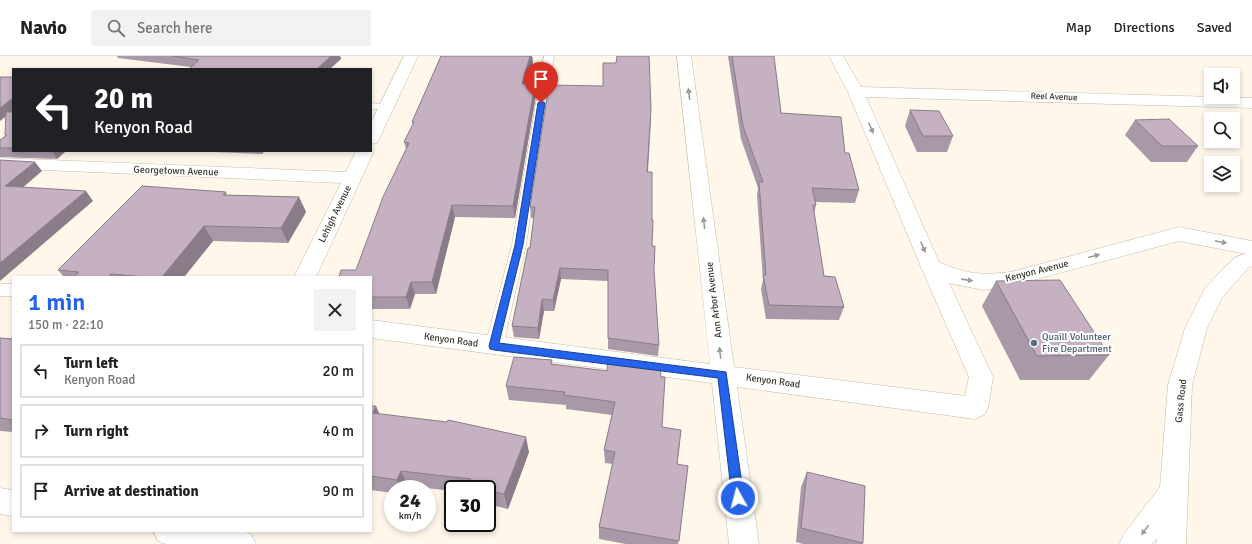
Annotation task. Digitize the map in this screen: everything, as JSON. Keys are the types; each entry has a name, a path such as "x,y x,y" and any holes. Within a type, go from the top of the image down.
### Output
{"street":[{"path":"372,137 411,56"},
{"name":"Ann Arbor Avenue","path":"684,56 744,544"},
{"path":"836,56 856,92 931,267"},
{"name":"Reel Avenue","path":"856,92 1252,103"},
{"name":"Lehigh Avenue","path":"305,276 365,152"},
{"name":"Georgetown Avenue","path":"0,163 352,178"},
{"name":"Kenyon Avenue","path":"931,267 957,278 983,282 1011,279 1179,234 1252,248"},
{"name":"Gass Road","path":"1171,544 1180,385 1196,328 1213,294 1241,263 1252,258"},
{"name":"Kenyon Road","path":"372,329 975,408 981,377 931,267"},
{"path":"1134,544 1173,493"},
{"path":"0,501 12,503"},
{"path":"174,532 241,544"}],"lane":[{"path":"494,346 519,245 549,56"},
{"path":"372,106 387,107"},
{"path":"0,290 12,290"}],"building":[{"path":"172,56 331,56 318,68 190,68 199,60"},
{"path":"441,56 530,56 522,84 535,84 513,206 452,205 432,282 411,282 406,297 372,297 372,276 339,276 341,270 356,270 383,197 409,143 404,142 414,122 412,122"},
{"path":"617,56 649,56 651,109 647,172 652,172 652,246 655,246 654,270 659,345 608,338 608,270 560,268 553,300 542,299 538,328 512,326 528,248 530,248 535,207 530,207 549,85 603,86 603,63 616,63"},
{"path":"732,56 774,56 781,113 841,117 845,153 849,153 859,190 812,188 816,205 813,205 824,276 835,277 844,307 769,305 763,275 766,275 759,182 763,182 743,126"},
{"path":"0,77 12,77 12,99 0,108"},
{"path":"910,110 939,111 953,136 923,136"},
{"path":"6,112 12,112 12,148 0,148 0,140 7,135 5,135"},
{"path":"1169,119 1198,146 1162,146 1135,120"},
{"path":"0,160 35,162 5,186 86,191 0,263"},
{"path":"142,186 226,192 223,195 299,197 281,228 204,226 163,276 111,274 110,276 75,276 79,272 58,270"},
{"path":"1060,280 1109,355 1037,356 996,281"},
{"path":"0,338 12,339 12,420 0,418"},
{"path":"514,357 552,360 551,364 607,371 608,357 660,364 661,377 665,377 662,427 681,430 677,464 688,466 679,541 599,527 615,452 604,450 615,402 564,395 565,392 506,386"},
{"path":"372,406 376,406 373,413 447,422 448,420 526,437 504,494 496,493 496,480 471,480 401,471 397,480 372,476"},
{"path":"807,472 865,486 863,543 801,528"}],"place":[{"name":"Quaill Volunteer Fire Department","path":"1034,343"}],"route":[{"path":"541,103 519,245 494,346 723,375 738,498"}]}
